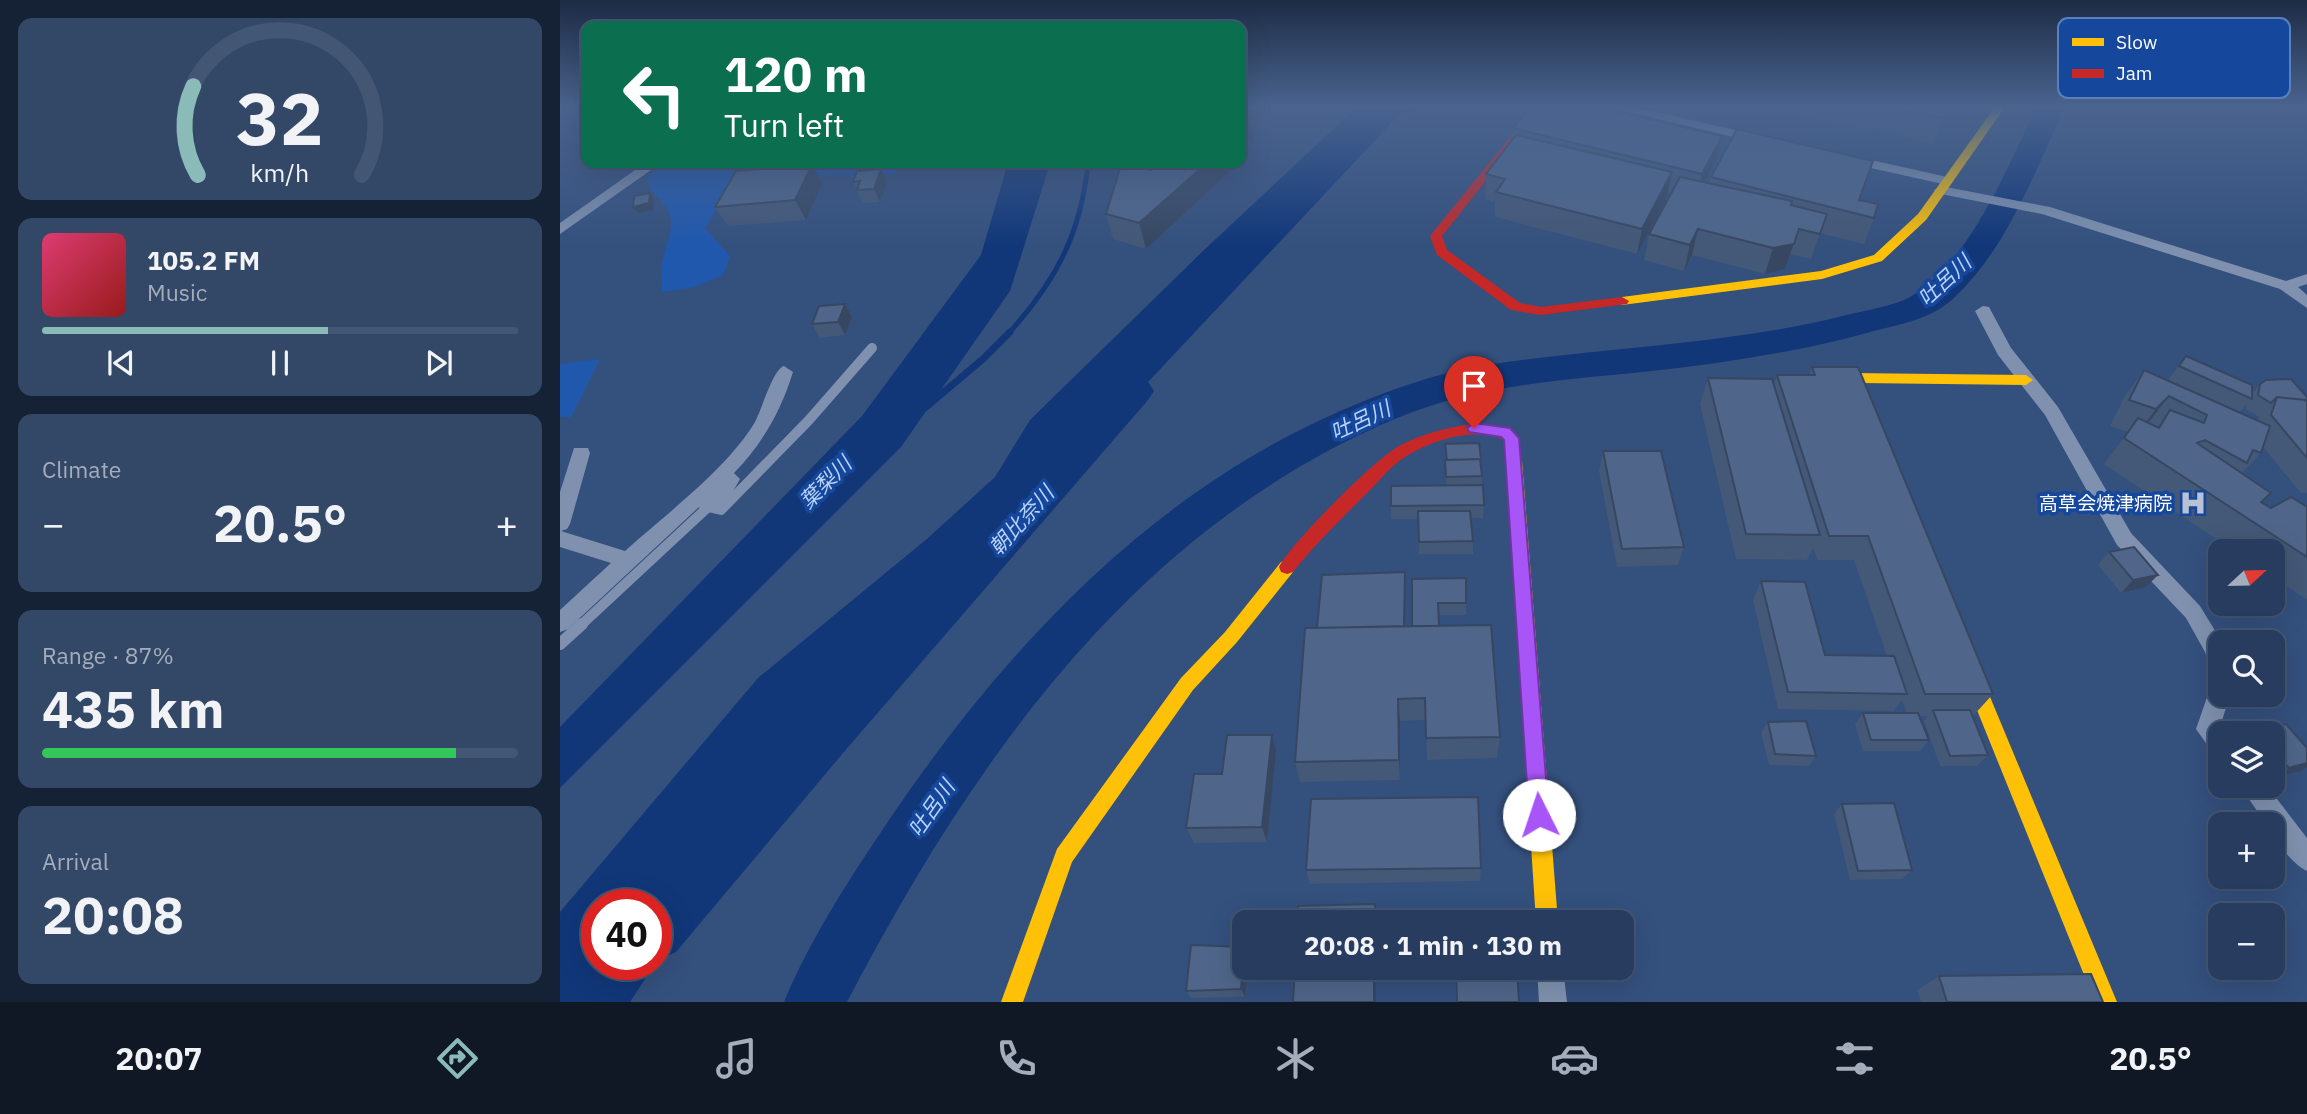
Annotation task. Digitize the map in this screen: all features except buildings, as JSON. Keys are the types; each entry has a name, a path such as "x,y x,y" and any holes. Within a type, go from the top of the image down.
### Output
{"street":[{"path":"1502,154 1436,236 1441,253 1516,307 1528,311 1833,271 1878,258 1922,217 1966,154"},
{"path":"1841,158 2045,210 2286,286 2307,303"},
{"path":"560,230 647,168"},
{"path":"2286,286 2307,279"},
{"path":"1983,311 2004,351 2052,411 2124,539 2193,612 2208,639"},
{"path":"708,507 738,471 774,407 784,372"},
{"path":"1866,417 1850,379 2026,380"},
{"path":"1012,1002 1063,856 1187,684 1231,637 1318,528 1396,454 1421,443 1474,428 1505,432 1512,438 1546,910"},
{"path":"560,623 753,442"},
{"path":"560,524 565,492 581,453"},
{"path":"560,539 627,560"},
{"path":"1965,658 2106,1002"},
{"path":"2261,798 2307,858"},
{"path":"1551,980 1553,1002"}],"lane":[{"path":"560,644 708,507 721,510 809,419 872,348"}],"shaded area":[{"path":"660,168 899,168 894,174 810,175 725,195 705,228 730,256 723,275 695,287 662,292 661,266 671,223 666,208 649,188 648,176"},
{"path":"600,359 571,417 560,417 560,364"}],"water":[{"path":"1307,154 1362,154 792,761 672,939 672,889 581,889 581,980 644,980 630,1002 560,1002 560,912 758,678 928,538 995,477 1030,420"},
{"name":"葉梨川","path":"1007,168 1048,168 1010,291 901,447 560,788 560,727 862,416 981,255"}],"waterway":[{"name":"吐呂川","path":"814,1002 886,873 975,742 1023,680 1075,622 1131,567 1191,517 1256,473 1326,434 1382,409 1440,388 1518,373 1781,341 1920,307 1943,290 1980,243 2029,154"},
{"path":"1008,334 1040,295 1063,255 1079,212 1087,168"},
{"path":"926,407 1008,334"},
{"name":"朝比奈川","path":"672,914 825,737 1135,391"}],"traffic: slow":[{"path":"1622,301 1822,275 1878,258 1922,217 1967,154"},
{"path":"1859,400 1850,378 2026,380"},
{"path":"1514,461 1546,910"},
{"path":"1012,1002 1064,856 1187,684 1231,637 1287,567"},
{"path":"1969,668 2106,1002"}],"traffic: jam":[{"path":"1502,154 1436,236 1441,252 1516,307 1541,311 1622,301"},
{"path":"1287,567 1334,514 1388,462 1420,442 1454,432 1487,429 1512,438 1514,461"}],"place":[{"name":"高草会焼津病院","path":"2193,503"}],"route":[{"path":"1474,428 1505,432 1512,438 1539,815"}]}
